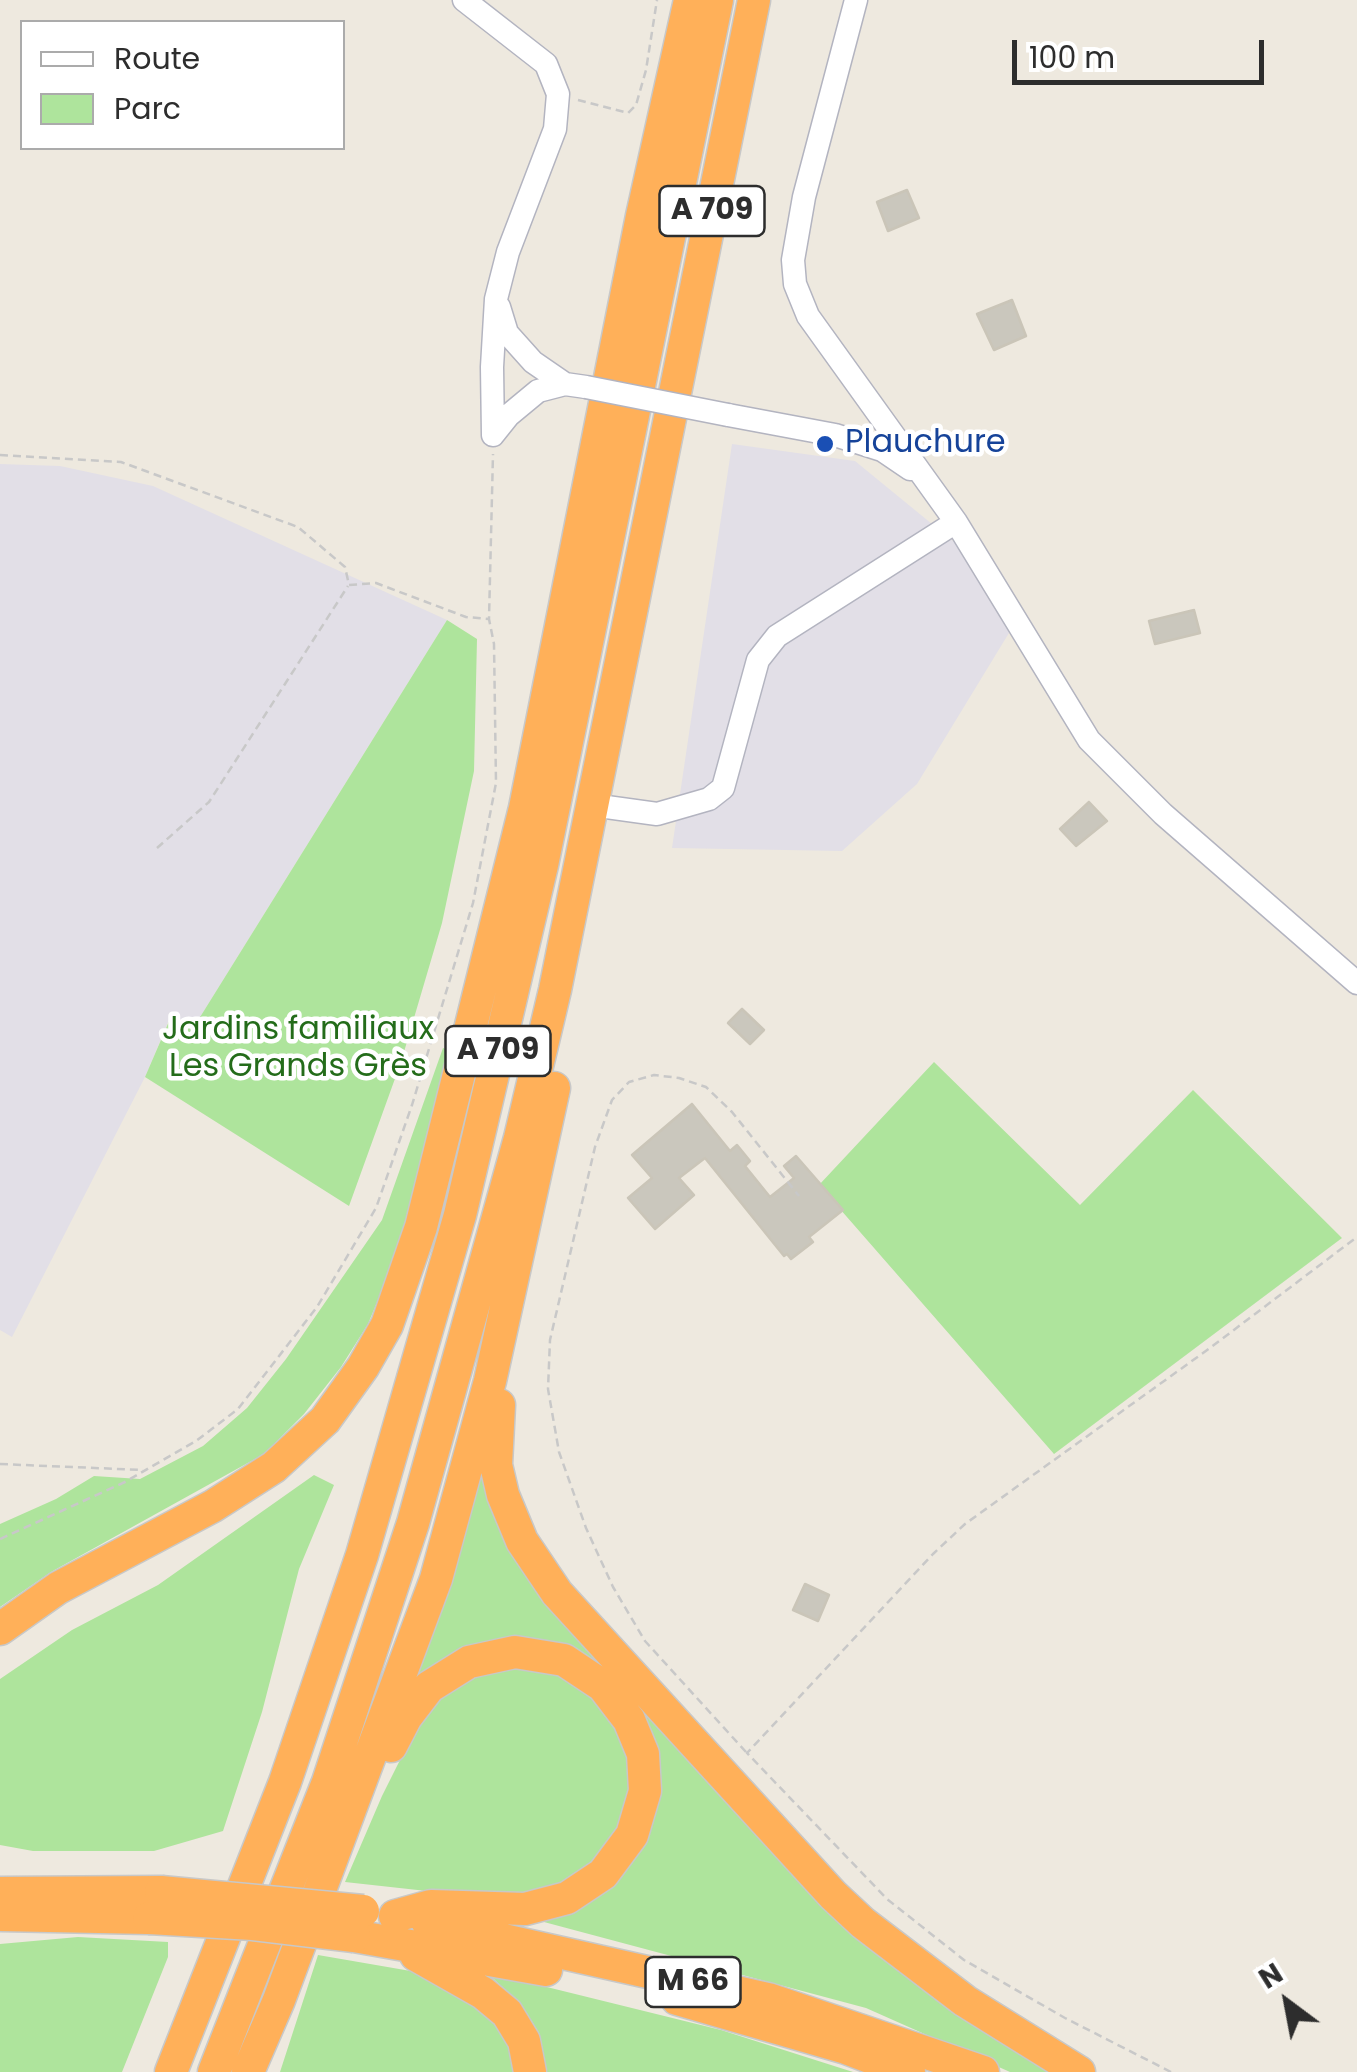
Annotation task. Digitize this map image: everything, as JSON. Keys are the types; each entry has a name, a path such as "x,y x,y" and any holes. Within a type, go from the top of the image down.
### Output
{"highway":[{"path":"0,1628 58,1588 213,1506 274,1466 325,1420 363,1367 386,1325 421,1227 521,825 642,216 690,0"},
{"name":"A 709","path":"172,2072 285,1782 356,1574 460,1215 542,864 716,0"},
{"name":"A 709","path":"214,2072 328,1782 414,1523 520,1138 555,990 754,0"},
{"path":"248,2072 279,2000 436,1579 513,1282 564,1040 555,990"},
{"path":"513,1282 514,1317 503,1376 496,1465 510,1518 536,1564 665,1714 863,1924 965,2001 1079,2072"},
{"path":"344,1827 364,1806 406,1716 429,1688 470,1662 515,1652 564,1660 603,1686 629,1720 643,1754 644,1791 632,1835 603,1874 567,1898 524,1908 431,1906 378,1926"},
{"name":"M 66","path":"0,1874 94,1879 106,1891"},
{"name":"M 66","path":"0,1893 106,1891 154,1905"},
{"name":"M 66","path":"0,1916 154,1905 378,1926 768,1999 983,2072"},
{"name":"M 66","path":"0,1934 12,1932 36,1916"},
{"path":"378,1926 425,1962 483,1993 507,2013 524,2041 530,2072"},
{"name":"M 66","path":"378,1926 626,1985 846,2048 909,2072"},
{"path":"264,2072 277,2030 279,2000"}],"street":[{"path":"464,0 546,64 558,94 555,129 508,252 496,299 493,435"},
{"path":"856,0 804,197 793,260 796,284 808,316 956,522 1090,740 1163,814 1357,983"},
{"path":"496,299 508,333 533,362 576,386"},
{"path":"493,435 509,415 538,391 576,386 835,435 882,450 922,477"},
{"path":"592,806 657,814 709,798 722,788 758,660 777,636 956,522"}],"path":[{"path":"558,94 628,113 636,105 657,0"},
{"path":"0,1539 125,1482 196,1441 238,1408 316,1307 376,1208 412,1104 472,903 496,783 494,644 490,619 493,435"},
{"path":"0,455 121,462 298,527 345,567 349,585 209,802 157,848"},
{"path":"349,585 376,583 466,618 490,619"},
{"path":"799,1196 732,1112 706,1088 679,1078 654,1075 629,1082 612,1100 595,1148 550,1340 548,1389 560,1452 586,1528 644,1641 887,1898 964,1960 1171,2072"},
{"path":"747,1753 965,1524 1357,1237"},
{"path":"0,1464 143,1470"}],"shaded area":[{"path":"732,444 855,461 965,551 1012,628 917,784 842,851 672,848"},
{"path":"0,464 60,466 153,486 447,620 192,1030 169,1020 145,1077 12,1337 0,1330"}],"green space":[{"name":"Jardins familiaux Les Grands Grès","path":"447,620 477,639 474,771 442,923 401,1062 349,1206 145,1077 170,1019 192,1030"},
{"path":"443,1048 452,1052 405,1235 368,1324 304,1414 264,1454 51,1572 0,1607 0,1524 56,1499 94,1476 140,1479 203,1446 247,1408 286,1359 382,1220"},
{"path":"934,1062 1080,1205 1193,1090 1342,1238 1054,1454 819,1185"},
{"path":"484,1464 492,1503 724,1790 1063,2072 1010,2072 866,2008 529,1918 583,1897 652,1764 574,1656 413,1681"},
{"path":"314,1475 334,1485 299,1569 262,1712 223,1831 154,1851 33,1851 0,1845 0,1679 72,1630 158,1585"},
{"path":"558,1670 600,1703 627,1744 632,1773 623,1821 592,1865 569,1883 533,1892 481,1897 345,1882 421,1718 457,1683 485,1671"},
{"path":"78,1937 168,1942 168,1957 122,2072 0,2072 0,1944"},
{"path":"318,1955 428,1974 501,2023 511,2043 515,2072 280,2072"},
{"path":"486,1972 721,2030 853,2072 547,2072 539,2033 521,2004"}],"building":[{"path":"907,190 919,218 888,231 877,202"},
{"path":"1012,300 1026,336 994,350 977,314"},
{"path":"1194,610 1200,633 1155,644 1149,621"},
{"path":"1089,802 1107,821 1076,846 1060,829"},
{"path":"742,1009 764,1030 750,1044 728,1023"},
{"path":"692,1104 730,1151 737,1145 750,1161 745,1166 770,1197 794,1178 784,1166 796,1156 843,1210 809,1237 813,1242 791,1259 787,1254 784,1256 705,1158 679,1178 694,1195 655,1229 628,1198 652,1178 632,1155"},
{"path":"805,1584 829,1595 818,1621 793,1610"}],"place":[{"name":"Plauchure","path":"825,444"}]}
